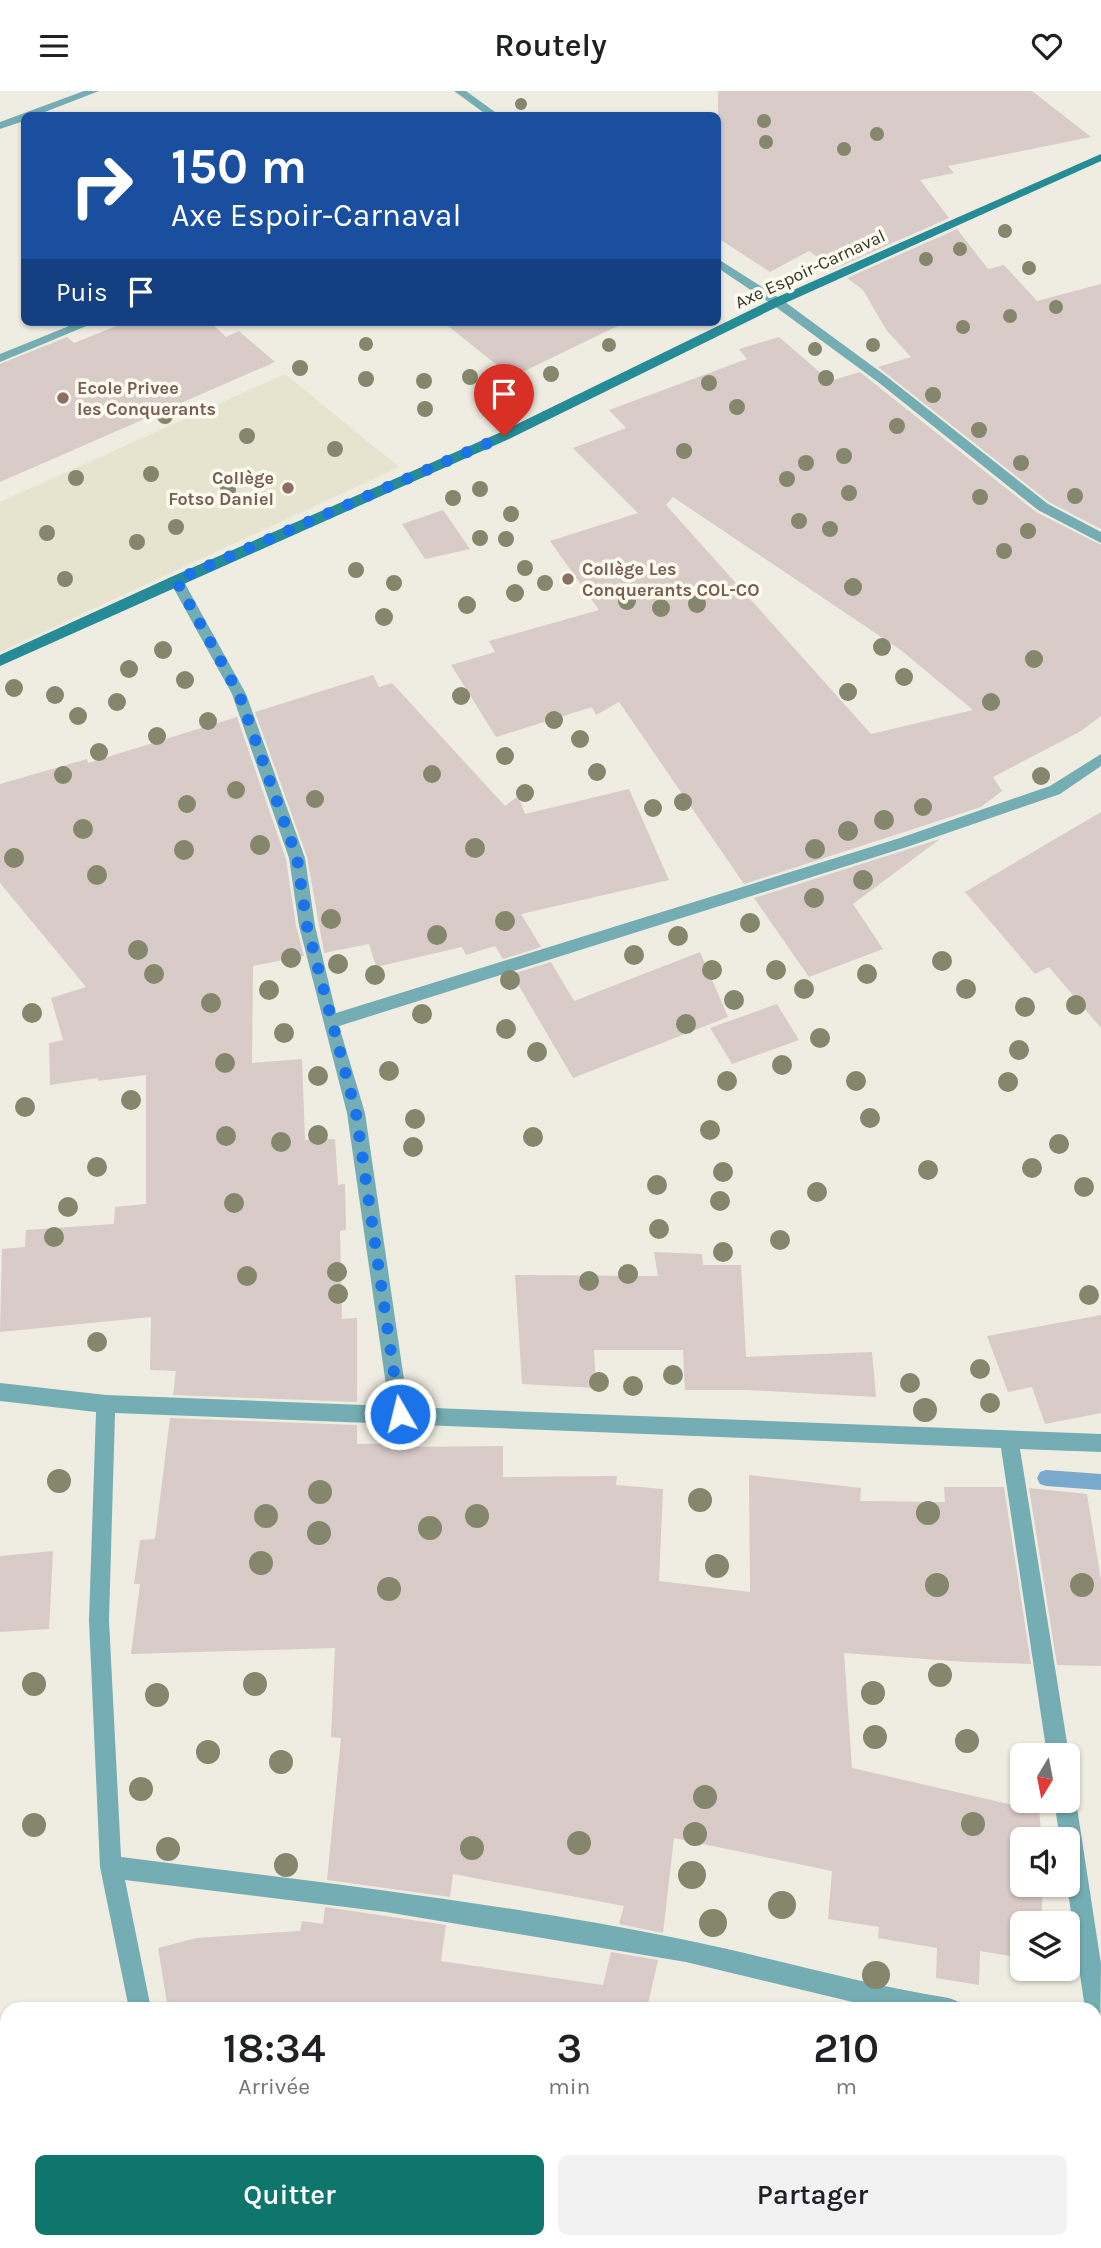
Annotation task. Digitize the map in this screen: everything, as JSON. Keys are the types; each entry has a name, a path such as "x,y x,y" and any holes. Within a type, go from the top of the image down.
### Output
{"street":[{"path":"37,112 94,91"},
{"path":"460,91 490,112"},
{"path":"0,126 21,118"},
{"name":"Axe Espoir-Carnaval","path":"0,661 176,580 504,436 778,302 1101,156"},
{"path":"721,265 778,302 882,379 1044,507 1101,538"},
{"path":"0,358 80,326"},
{"path":"176,580 239,694 297,858 307,926 356,1113 400,1414"},
{"path":"330,1022 905,842 1055,790 1101,759"},
{"path":"0,1392 106,1403 1101,1443"},
{"path":"106,1403 99,1620 111,1867 139,2002"},
{"path":"1009,1439 1056,1743"},
{"path":"1067,1813 1095,2002"},
{"path":"111,1867 386,1901 686,1951 903,2002"}],"shaded area":[{"path":"285,374 399,467 0,652 0,502"}],"building":[{"path":"718,91 1032,91 1091,137 948,166 954,173 920,180 949,218 834,269 809,251 770,272 721,240 721,112 718,112"},
{"path":"957,229 988,269 1004,265 1037,301 1101,284 1101,529 1049,502 878,367 911,357 887,331 863,290 847,278"},
{"path":"116,326 214,326 226,337 239,331 275,362 0,482 0,364 67,337 74,343"},
{"path":"448,326 618,326 512,377"},
{"path":"779,337 830,381 860,372 1036,512 1101,545 1101,716 1081,731 993,777 1002,791 981,807 744,884 619,702 596,715 592,707 496,737 451,665 495,652 489,641 599,610 550,541 638,513 573,448 626,428 609,410 747,359 739,349","holes":["673,497 902,651 973,710 871,734 666,505"]},
{"path":"443,510 470,549 425,559 402,524"},
{"path":"373,675 379,687 392,683 505,806 518,796 525,814 629,789 669,880 521,914 541,947 503,959 495,946 466,955 462,947 376,967 369,944 324,953 307,857 255,712"},
{"path":"237,717 286,859 296,926 304,956 253,966 252,1063 302,1059 305,1140 335,1139 338,1185 345,1184 346,1230 340,1231 342,1319 357,1318 357,1402 173,1395 176,1371 150,1370 151,1317 0,1332 2,1249 25,1247 26,1230 114,1224 115,1207 146,1204 146,1075 50,1085 49,1043 63,1040 51,998 86,987 0,883 0,784 87,759 88,763"},
{"path":"1101,812 1101,1028 1049,967 1035,974 965,892"},
{"path":"940,839 853,904 883,949 809,977 754,898"},
{"path":"700,952 728,1017 573,1078 512,974 551,962 574,1001"},
{"path":"777,1004 799,1040 732,1064 710,1028"},
{"path":"654,1252 702,1254 703,1265 741,1265 746,1357 872,1352 876,1397 747,1390 685,1390 683,1350 594,1350 596,1388 522,1384 515,1275 658,1276"},
{"path":"1101,1315 1101,1413 1045,1424 1032,1387 1008,1392 987,1336"},
{"path":"170,1418 357,1425 357,1444 408,1443 408,1447 503,1446 503,1477 617,1476 616,1485 663,1489 659,1581 750,1592 749,1475 861,1488 860,1501 945,1502 944,1487 1004,1487 1031,1664 844,1653 852,1768 1010,1804 1010,1813 1039,1813 1041,1827 1010,1827 1010,1897 1042,1897 1042,1911 1010,1911 1010,1956 980,1951 979,1985 936,1978 937,1948 878,1938 879,1927 828,1919 832,1871 674,1838 663,1933 619,1924 624,1906 453,1874 450,1897 327,1880 341,1738 331,1737 335,1648 131,1654 140,1584 134,1584 140,1540 155,1539"},
{"path":"1029,1488 1087,1494 1101,1580 1101,1666 1057,1665"},
{"path":"53,1551 49,1629 0,1632 0,1556"},
{"path":"325,1907 446,1925 441,1961 603,1985 611,1952 658,1960 649,2002 167,2002 158,1948 196,1938 300,1931 302,1921 323,1924"}],"waterway":[{"path":"1046,1478 1101,1482"}],"place":[{"name":"Ecole Privee les Conquerants","path":"63,398"},
{"name":"Collège Fotso Daniel","path":"288,488"},
{"name":"Collège Les Conquerants COL-CO","path":"568,579"}],"route":[{"path":"400,1414 356,1113 307,926 297,858 239,694 176,580 504,436"}]}
